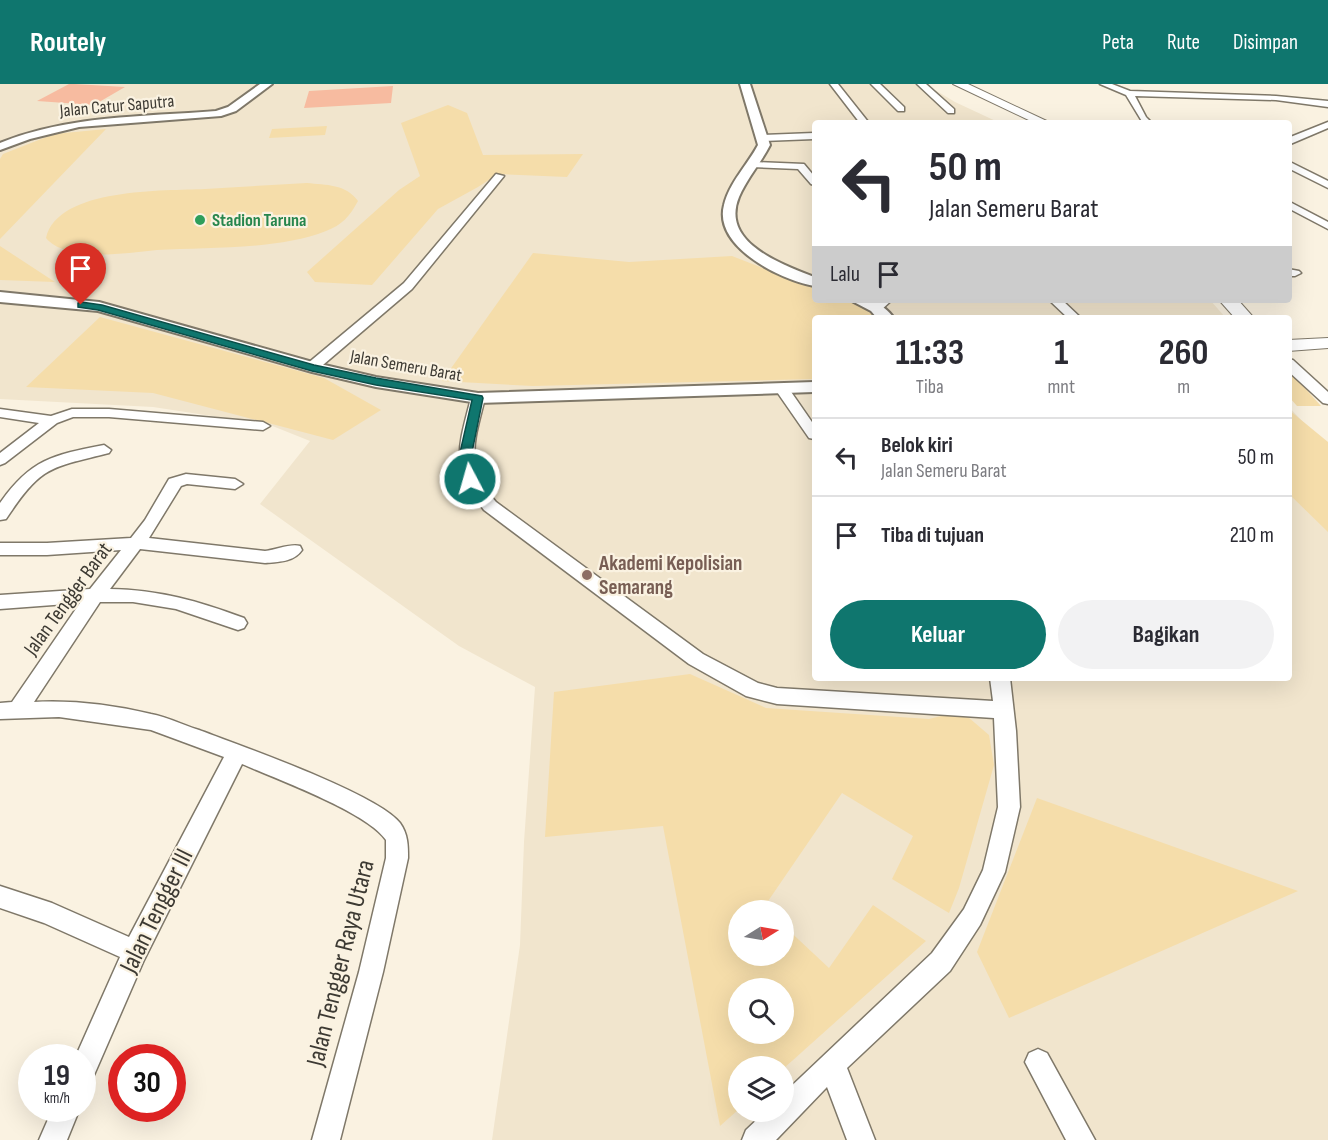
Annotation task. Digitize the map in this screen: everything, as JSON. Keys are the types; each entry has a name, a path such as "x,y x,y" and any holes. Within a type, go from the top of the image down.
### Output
{"main road":[{"path":"959,84 1038,120"},
{"path":"1231,303 1242,315"},
{"path":"1292,346 1328,343"}],"street":[{"name":"Jalan Catur Saputra","path":"0,147 39,132 75,124 217,114 232,109 267,84"},
{"path":"745,84 764,145 754,165 739,185 729,207 729,224 738,239 754,255 812,281"},
{"path":"834,84 863,120"},
{"path":"874,84 901,110"},
{"path":"921,84 951,111"},
{"path":"1104,84 1129,93 1289,95 1328,103"},
{"path":"1129,93 1144,120"},
{"path":"1292,140 1328,126"},
{"path":"1293,129 1328,135"},
{"path":"763,138 812,136"},
{"path":"754,165 801,166 812,180"},
{"path":"1292,166 1328,185"},
{"path":"312,368 408,286 499,176"},
{"path":"1292,206 1327,224"},
{"name":"Jalan Semeru Barat","path":"0,297 99,307 312,368 376,382 478,398 812,387"},
{"path":"866,303 883,309"},
{"path":"1058,303 1072,315"},
{"path":"1292,367 1328,400"},
{"path":"782,389 812,432"},
{"path":"478,398 465,457 470,479 479,494 490,506 696,659 753,690 777,696 1004,710"},
{"path":"0,412 52,420"},
{"path":"0,460 52,420 72,413 109,413 263,426"},
{"path":"0,516 18,488 35,471 61,459 105,450"},
{"path":"235,484 181,480 176,483 138,543 265,557 285,555 294,550"},
{"name":"Jalan Tengger Barat","path":"0,549 48,549 138,543"},
{"name":"Jalan Tengger Barat","path":"9,710 138,543"},
{"path":"0,602 96,595 164,599 180,602 238,623"},
{"path":"756,1140 941,962 972,917 994,872 1009,807 1000,681"},
{"name":"Jalan Tengger Raya Utara","path":"9,710 86,711 152,722 237,753 331,793 380,818 393,831 397,840 397,858 374,960 326,1140"},
{"name":"Jalan Tengger III","path":"95,1044 135,951 237,753"},
{"path":"0,897 50,912 84,930 135,951"},
{"path":"1038,1062 1081,1140"},
{"path":"832,1065 861,1140"},
{"path":"53,1140 61,1122"}],"shaded area":[{"name":"Akademi Kepolisian Semarang","path":"0,84 925,84 955,102 994,120 812,120 812,303 1213,303 1223,315 812,315 812,681 1292,681 1292,410 1328,449 1328,1140 492,1140 520,945 524,842 535,687 459,646 260,504 310,441 270,425 153,407 0,399"},
{"path":"448,105 467,113 483,155 583,154 567,177 498,174 438,209 372,285 315,282 307,272 399,190 420,176 401,123"},
{"path":"327,126 325,135 269,138 272,129"},
{"path":"106,129 0,239 0,159 3,154 54,134"},
{"name":"Stadion Taruna","path":"307,183 342,188 358,201 345,219 332,229 287,242 265,245 96,254 65,250 46,238 55,221 70,209 115,195 165,190"},
{"path":"0,246 55,282 0,280"},
{"path":"533,253 629,262 732,256 812,287 812,303 853,303 865,307 876,315 812,315 812,379 533,386 442,381"},
{"path":"100,317 324,378 381,410 333,440 153,393 26,387"},
{"path":"1292,377 1295,377 1321,406 1297,406 1292,400"},
{"path":"1292,412 1328,442 1328,532 1292,497"},
{"path":"690,674 766,708 929,719 961,711 989,735 994,765 959,888 949,913 892,879 913,836 842,793 769,900 728,900 728,966 794,966 794,935 829,968 873,905 926,941 794,1059 794,1056 728,1056 728,1119 720,1126 663,826 545,837 554,692"},
{"path":"1037,798 1298,891 1009,1018 977,952"}],"building":[{"path":"69,84 125,87 94,105 37,101"},
{"path":"393,86 391,103 304,108 309,91"}],"place":[{"name":"Stadion Taruna","path":"200,220"},
{"name":"Akademi Kepolisian Semarang","path":"587,575"}],"route":[{"path":"81,305 99,307 312,368 376,382 478,398 465,457 470,479"}]}
